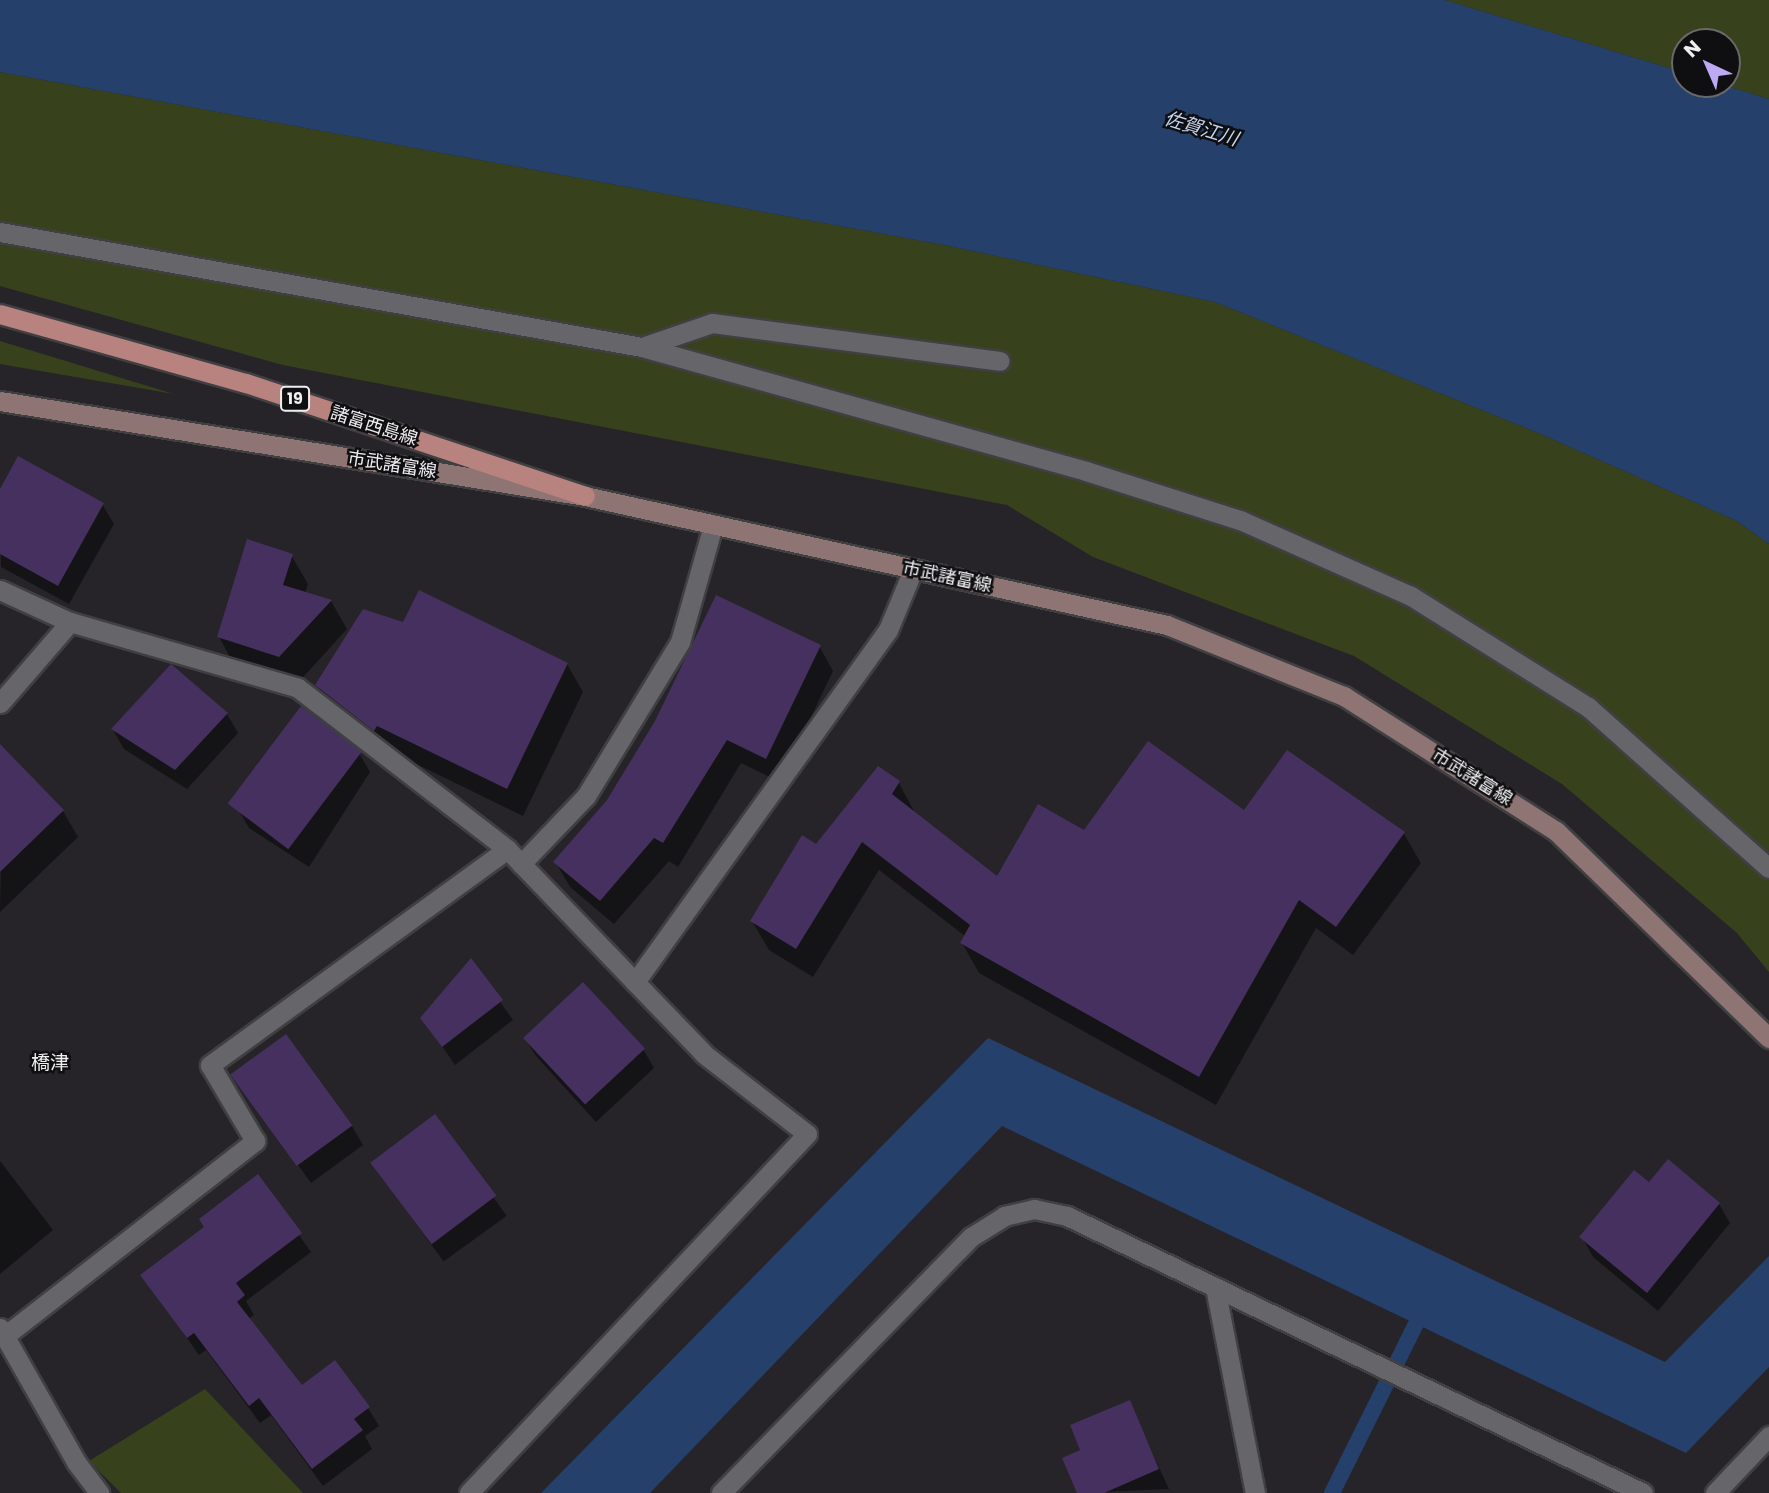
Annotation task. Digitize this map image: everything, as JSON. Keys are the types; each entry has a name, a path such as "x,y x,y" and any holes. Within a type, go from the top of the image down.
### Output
{"main road":[{"name":"諸富西島線","path":"0,314 246,383 585,496"},
{"name":"市武諸富線","path":"0,401 585,496 1167,625 1344,696 1556,831 1769,1038"}],"street":[{"path":"0,232 642,347 1137,487 1240,520 1411,596 1588,707 1769,868"},
{"path":"642,347 712,323 999,361"},
{"path":"520,864 586,796 680,642 713,526"},
{"path":"635,982 888,630 913,570"},
{"path":"0,590 70,622 298,688 507,849 704,1054 807,1134 469,1493"},
{"path":"0,703 70,622"},
{"path":"99,1493 76,1462 3,1332 255,1141 210,1065 507,849"},
{"path":"721,1493 971,1237 1004,1216 1034,1209 1067,1216 1643,1493"},
{"path":"1215,1287 1255,1493"},
{"path":"1715,1493 1769,1436"}],"green space":[{"path":"1445,0 1769,0 1769,99 1741,90 1741,28 1671,28 1671,69"},
{"path":"0,72 944,245 1215,302 1543,435 1737,521 1769,544 1769,972 1737,933 1562,784 1354,656 1093,557 1007,505 283,365 0,286"},
{"path":"0,341 174,394 0,364"},
{"path":"205,1389 303,1493 121,1493 89,1461"}],"water":[{"name":"佐賀江川","path":"0,0 1445,0 1671,69 1671,98 1741,98 1741,90 1769,99 1769,544 1737,521 1543,435 1215,302 944,245 0,72"},
{"path":"988,1038 1665,1362 1769,1256 1769,1367 1686,1453 1002,1126 650,1493 541,1493"}],"building":[{"path":"18,456 104,503 58,586 0,554 0,489"},
{"path":"247,539 293,554 283,585 332,600 279,657 217,637"},
{"path":"419,590 568,663 507,789 377,726 374,731 315,685 363,609 403,622"},
{"path":"716,595 821,645 766,759 727,740 663,843 654,838 600,901 553,862 607,800 655,721"},
{"path":"171,664 228,713 175,770 111,729"},
{"path":"301,706 362,752 288,849 228,803"},
{"path":"1148,741 1244,810 1287,750 1405,832 1336,927 1299,900 1199,1077 960,943 970,925 862,842 796,949 750,921 802,835 816,844 878,766 900,781 892,794 997,876 1038,804 1084,830"},
{"path":"0,744 64,810 0,872"},
{"path":"471,958 503,1000 442,1047 420,1018"},
{"path":"583,982 645,1049 585,1104 523,1038"},
{"path":"286,1034 352,1125 297,1166 230,1075"},
{"path":"435,1114 496,1195 432,1244 370,1163"},
{"path":"1668,1159 1720,1203 1647,1293 1579,1237 1634,1170 1649,1182"},
{"path":"258,1174 302,1233 236,1283 245,1295 237,1302 302,1385 335,1360 370,1407 354,1419 363,1430 312,1469 259,1398 249,1406 194,1333 187,1338 140,1275 204,1227 199,1219"},
{"path":"1130,1400 1159,1469 1104,1493 1077,1493 1062,1458 1080,1450 1070,1425"}],"waterway":[{"path":"1332,1493 1416,1324"}],"district":[{"name":"橋津","path":"50,1063"}]}
